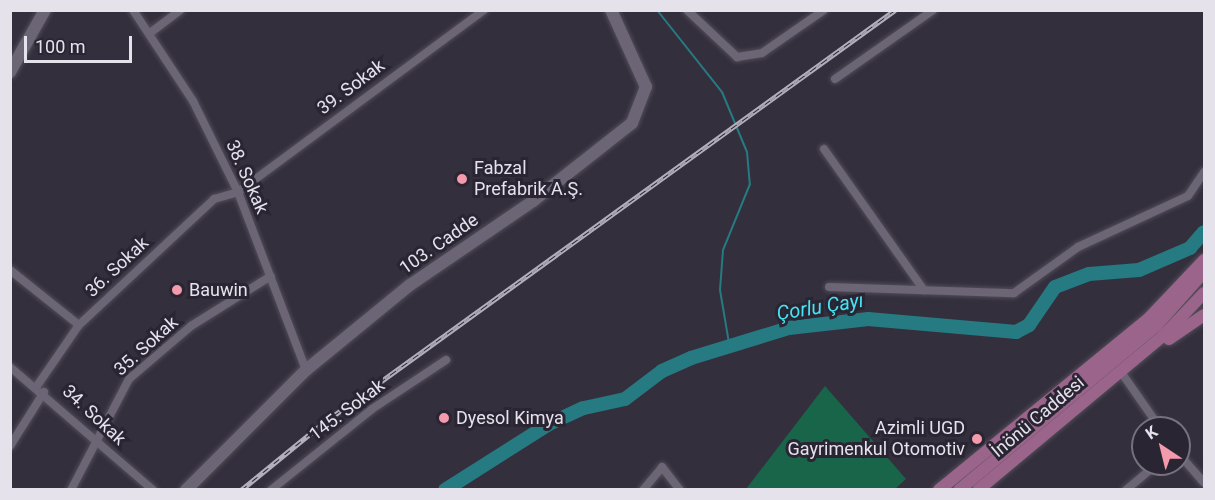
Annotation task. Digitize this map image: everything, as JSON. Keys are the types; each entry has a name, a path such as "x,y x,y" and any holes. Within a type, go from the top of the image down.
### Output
{"main road":[{"path":"939,489 1150,317 1204,260"},
{"path":"959,489 1156,326 1204,272"},
{"path":"1120,372 1204,293"},
{"path":"1120,372 1204,315"},
{"name":"İnönü Caddesi","path":"978,489 1120,372"}],"street":[{"path":"10,72 45,10"},
{"name":"38. Sokak","path":"133,10 193,101 238,192 306,370"},
{"path":"150,33 180,10"},
{"name":"39. Sokak","path":"238,192 484,10"},
{"name":"103. Cadde","path":"186,489 306,370 410,285 533,201 632,123 646,87 611,10"},
{"path":"687,10 737,57 782,42 820,12"},
{"path":"835,79 933,10"},
{"path":"824,149 924,290"},
{"path":"829,287 1014,292 1078,248 1188,196 1204,172"},
{"name":"36. Sokak","path":"10,446 40,389 79,325 214,199 238,192"},
{"path":"10,270 79,325"},
{"name":"35. Sokak","path":"71,489 110,407 147,362 271,276"},
{"name":"145. Sokak","path":"271,489 372,408 446,360"},
{"name":"34. Sokak","path":"10,367 40,389 153,489"},
{"path":"1120,372 1151,416"},
{"path":"643,489 662,467 680,489"},
{"path":"1191,468 1204,483"},
{"path":"1126,489 1142,476"}],"green space":[{"path":"825,386 906,479 895,489 746,489"}],"waterway":[{"path":"657,10 722,92 747,152 750,184 723,250 720,290 730,349"},
{"name":"Çorlu Çayı","path":"445,490 549,424 584,408 625,399 662,371 691,358 789,328 868,319 1016,332 1029,325 1055,287 1089,274 1139,270 1190,248 1204,232"}],"railway":[{"path":"241,490 322,424 895,10"}],"place":[{"name":"Fabzal Prefabrik A.Ş.","path":"462,179"},
{"name":"Bauwin","path":"177,290"},
{"name":"Dyesol Kimya","path":"444,418"},
{"name":"Azimli UGD Gayrimenkul Otomotiv","path":"977,439"}]}
